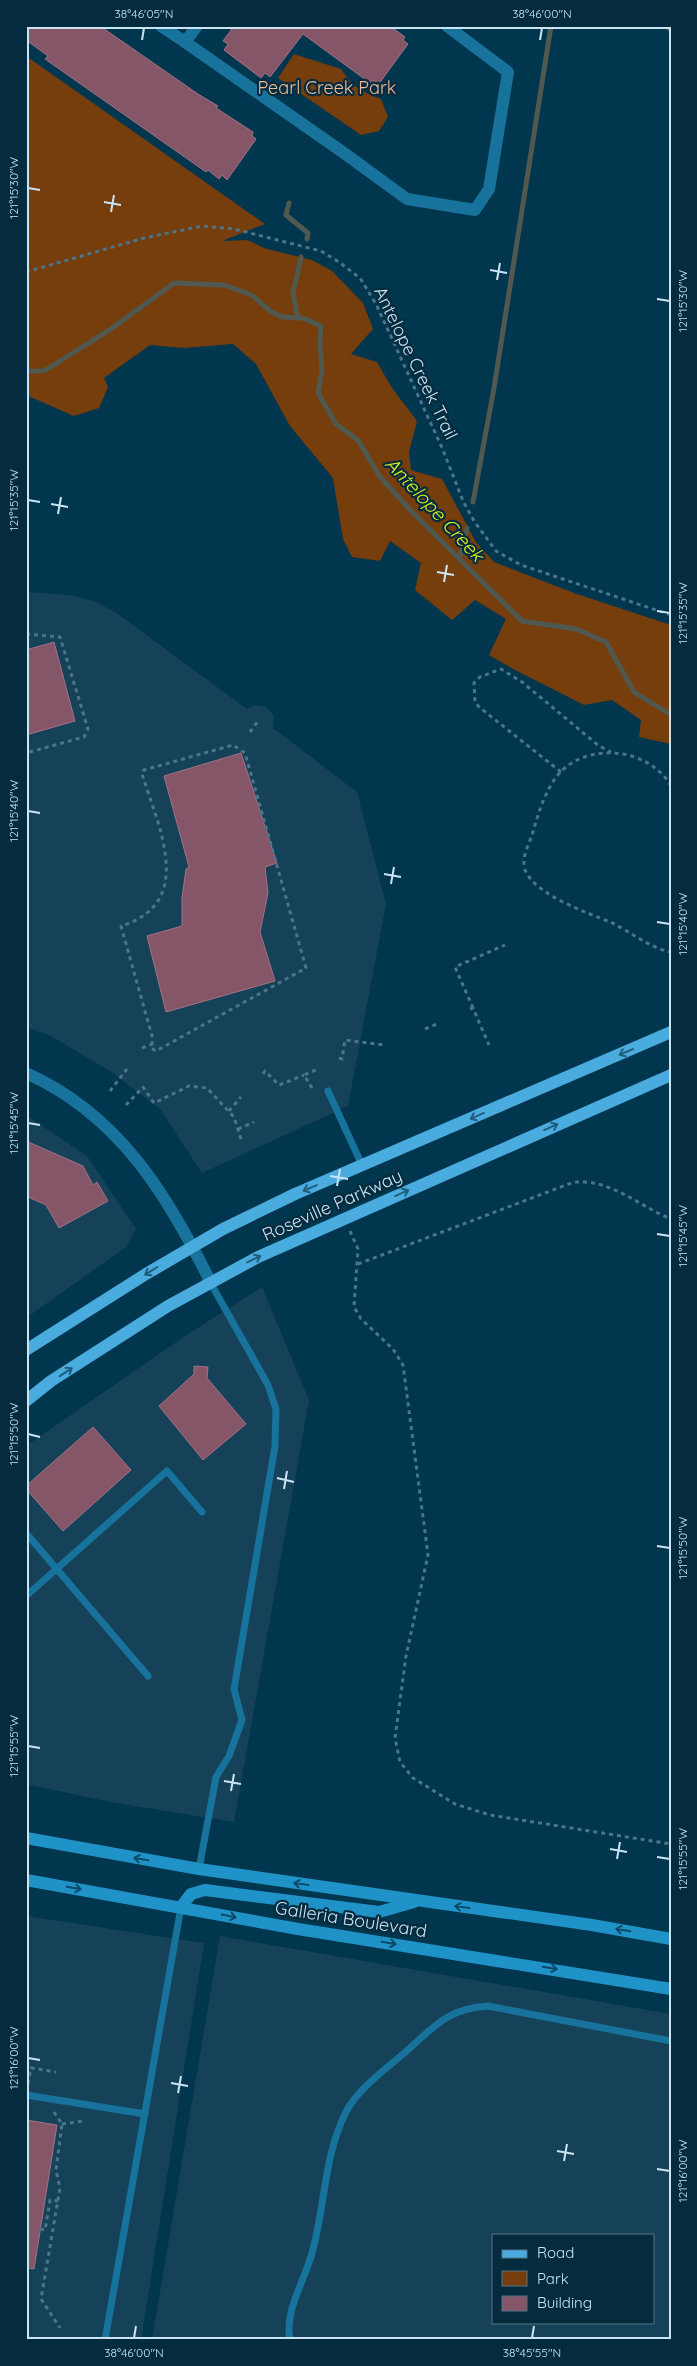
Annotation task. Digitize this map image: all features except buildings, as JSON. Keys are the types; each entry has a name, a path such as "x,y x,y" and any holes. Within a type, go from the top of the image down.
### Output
{"main road":[{"name":"Roseville Parkway","path":"26,1350 192,1245 295,1194 671,1032"},
{"name":"Roseville Parkway","path":"26,1401 96,1352 210,1281 345,1218 671,1075"},
{"name":"Galleria Boulevard","path":"26,1838 200,1869 592,1925 671,1939"},
{"name":"Galleria Boulevard","path":"26,1880 182,1906 298,1929 671,1989"},
{"path":"182,1906 191,1894 205,1890 379,1912 419,1901"}],"street":[{"path":"161,26 344,153 407,200 475,210 488,189 508,72 447,26"},
{"path":"185,42 197,26"},
{"path":"26,1073 62,1090 119,1138 171,1206 210,1281"}],"lane":[{"path":"328,1091 362,1166"},
{"path":"200,1869 216,1776 230,1756 242,1720 234,1689 275,1446 276,1409 268,1385 210,1281"},
{"path":"26,1596 167,1470 202,1512"},
{"path":"26,1534 148,1676"},
{"path":"105,2340 182,1906"},
{"path":"290,2340 288,2331 290,2315 308,2269 318,2232 330,2158 346,2112 359,2094 441,2020 468,2007 488,2006 671,2041"},
{"path":"26,2095 145,2114"}],"path":[{"name":"Antelope Creek Trail","path":"26,272 144,238 202,226 234,229 320,251 339,262 360,278 376,304 443,450 463,501 474,521 496,551 521,565 671,615"},
{"path":"26,634 60,637 88,729 84,737 26,753"},
{"path":"562,772 479,707 475,702 474,683 480,677 501,669 522,682 599,746 612,752 644,759 659,770 671,786"},
{"path":"250,732 258,720"},
{"path":"233,745 245,753 306,968 156,1051 152,1048 152,1044 152,1036 121,926 134,922 151,912 161,897 168,872 167,856 142,774 144,770 233,745"},
{"path":"612,752 576,759 562,772 544,798 524,859 526,872 537,885 557,899 627,929 661,950 671,952"},
{"path":"489,1045 471,1008 455,967 505,945"},
{"path":"425,1029 437,1024"},
{"path":"339,1058 342,1059 345,1040 385,1045"},
{"path":"142,1048 152,1044"},
{"path":"110,1091 126,1069"},
{"path":"263,1074 265,1071 279,1085 318,1069"},
{"path":"304,1075 312,1088"},
{"path":"126,1105 143,1087 154,1103 189,1086 208,1088 229,1111 242,1139"},
{"path":"229,1111 241,1097"},
{"path":"238,1129 254,1122"},
{"path":"358,1264 574,1182 598,1184 630,1197 656,1213 671,1219"},
{"path":"345,1218 358,1249 354,1307 361,1319 393,1349 403,1364 428,1555 406,1656 395,1738 400,1762 413,1778 455,1804 490,1815 671,1844"},
{"path":"26,2067 56,2072"},
{"path":"28,2085 31,2068"},
{"path":"45,2111 55,2112 62,2124 56,2170 60,2188 41,2299 60,2328"},
{"path":"62,2124 84,2121"},
{"path":"40,2229 44,2230 50,2200 58,2201"}],"shaded area":[{"path":"26,592 69,595 94,601 115,612 247,709 255,705 266,707 274,716 273,728 357,792 386,904 348,1106 202,1173 160,1109 113,1073 51,1036 26,1027"},
{"path":"26,1115 87,1156 136,1229 126,1247 26,1318"},
{"path":"262,1287 309,1400 234,1822 110,1802 26,1784 26,1446 185,1336"},
{"path":"26,1916 204,1943 141,2340 26,2340"},
{"path":"220,1936 671,2014 671,2340 152,2340"}],"green space":[{"name":"Pearl Creek Park","path":"294,54 341,69 352,84 366,93 381,99 388,117 379,131 361,135 278,78"},
{"path":"26,56 265,224 222,241 247,240 267,249 312,260 332,271 363,303 373,329 351,354 377,362 392,388 417,421 409,452 411,470 442,479 476,542 494,562 574,593 671,625 671,744 639,737 641,720 612,700 584,705 489,655 506,619 475,600 452,620 415,590 421,563 390,541 380,561 352,557 343,539 333,478 290,426 256,364 233,344 184,348 150,345 104,378 108,387 99,408 74,416 26,395"}],"waterway":[{"path":"473,502 494,388 551,26"},
{"path":"666,26 671,30"},
{"path":"289,203 286,215 308,233 307,239"},
{"path":"298,318 293,293 301,257"},
{"name":"Antelope Creek","path":"26,371 44,371 111,329 174,283 224,285 252,295 270,311 282,317 303,318 321,326 322,370 318,393 336,424 358,440 380,477 414,514 522,621 576,629 606,642 634,692 671,715"},
{"path":"459,559 467,528"}]}
